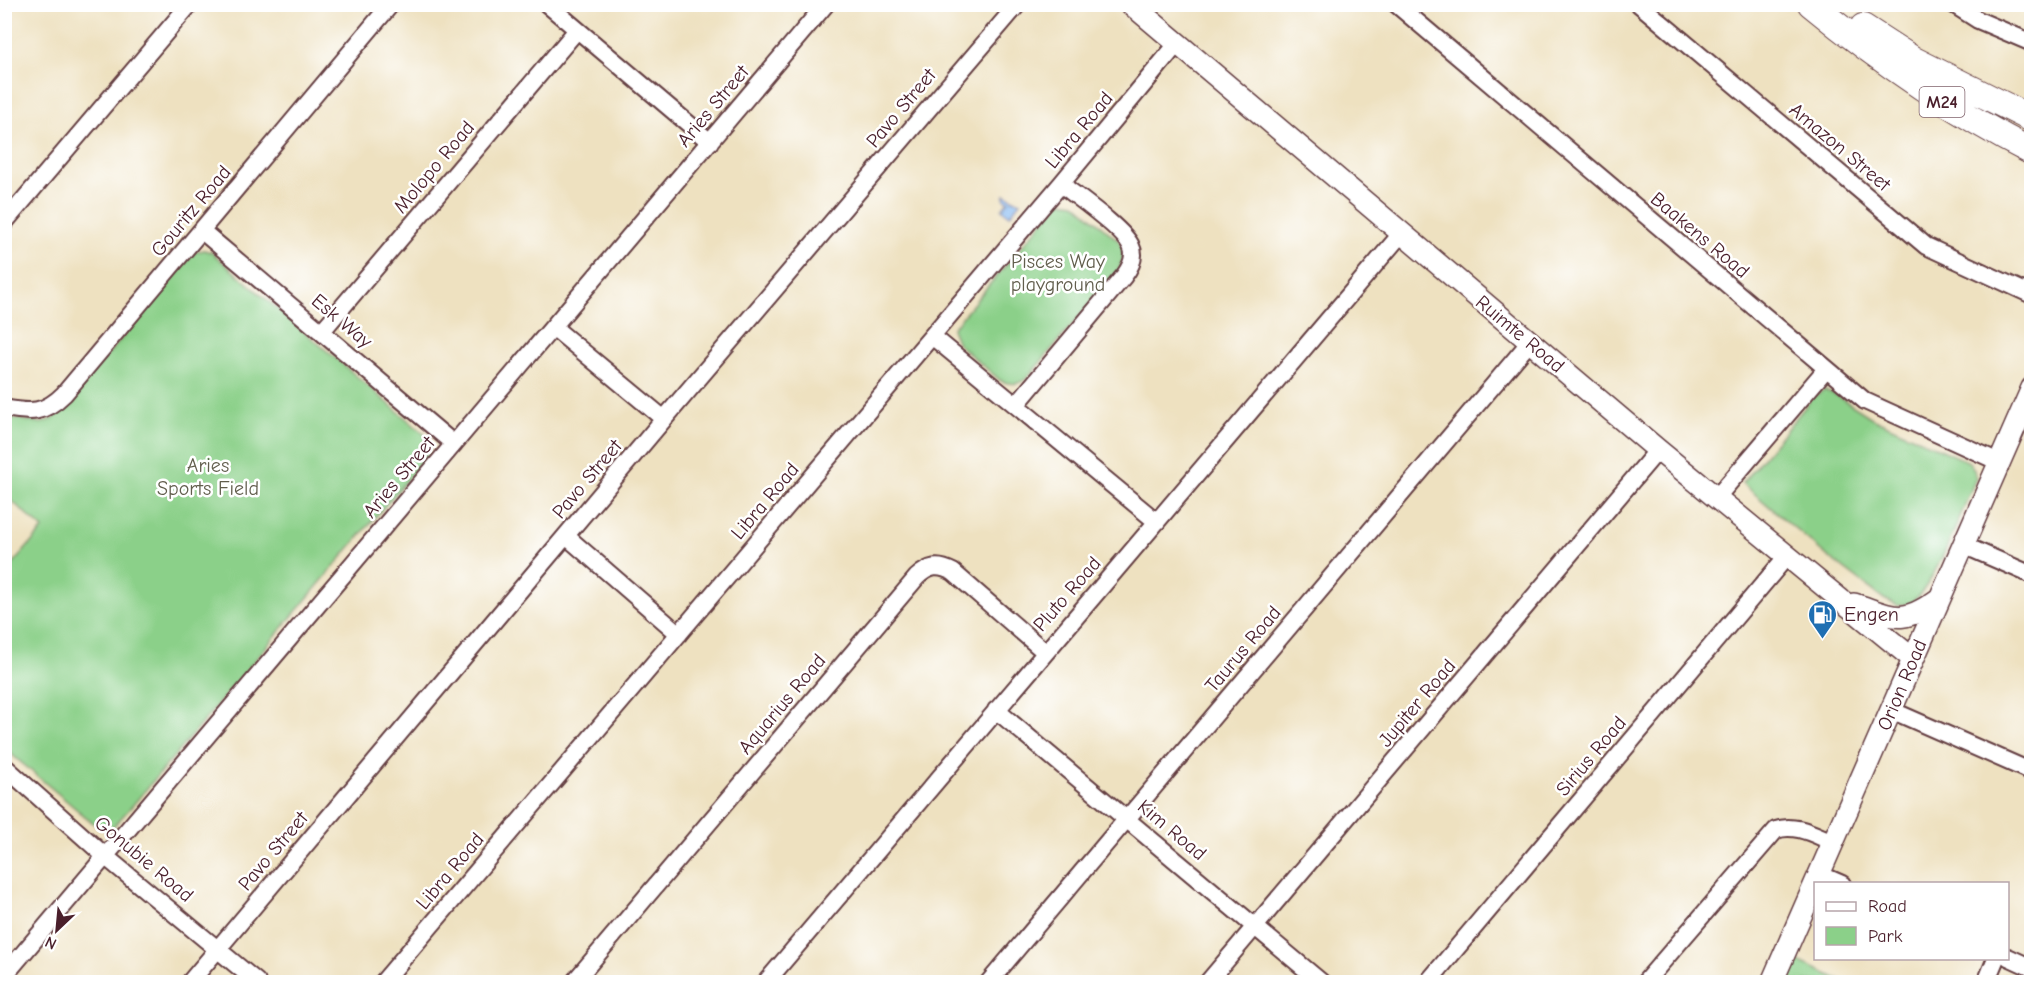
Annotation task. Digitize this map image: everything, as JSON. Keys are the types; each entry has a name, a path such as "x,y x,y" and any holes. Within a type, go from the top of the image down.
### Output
{"main road":[{"name":"M24","path":"1811,4 1859,44 1914,83 1964,115 2031,152"},
{"name":"M24","path":"1833,4 1863,27 1914,60 2031,119"}],"street":[{"path":"4,223 190,4"},
{"name":"Gouritz Road","path":"4,408 24,411 41,410 54,404 391,4"},
{"path":"547,4 710,142"},
{"name":"Aries Street","path":"4,976 826,4"},
{"name":"Pavo Street","path":"190,982 664,419 1018,4"},
{"name":"Ruimte Road","path":"1131,4 1529,343 1913,659"},
{"name":"Baakens Road","path":"1396,4 1865,401 1880,410 1999,462"},
{"name":"Amazon Street","path":"1639,4 1926,246 2031,295"},
{"path":"1953,4 1978,20 2031,43"},
{"name":"Molopo Road","path":"322,331 577,30"},
{"name":"Libra Road","path":"383,982 1061,184 1177,44"},
{"path":"1016,405 1124,276 1132,257 1131,244 1124,235 1061,184"},
{"name":"Esk Way","path":"202,231 454,444"},
{"name":"Pluto Road","path":"766,982 1401,234"},
{"path":"553,327 664,419"},
{"path":"932,336 1156,522"},
{"name":"Taurus Road","path":"989,982 1529,343"},
{"path":"1717,496 1826,369"},
{"name":"Orion Road","path":"1815,882 2031,388"},
{"name":"Jupiter Road","path":"1208,982 1658,450"},
{"path":"566,537 680,634"},
{"path":"1963,545 2031,575"},
{"name":"Sirius Road","path":"1428,982 1787,556"},
{"name":"Aquarius Road","path":"574,982 924,570 934,566 944,567 953,572 1046,652"},
{"path":"1840,599 1880,614 1902,617 1924,609 1940,598"},
{"name":"Kim Road","path":"996,710 1321,982"},
{"path":"1891,710 2031,772"},
{"name":"Gonubie Road","path":"4,766 106,857 257,982"},
{"path":"1645,982 1776,830 1785,826 1794,827 1833,842"},
{"path":"1819,873 1838,882"},
{"name":"Orion Road","path":"1772,982 1814,885"},
{"path":"2009,958 2031,968"},
{"path":"1986,982 1995,960"}],"green space":[{"name":"Pisces Way playground","path":"1060,201 1075,203 1120,242 1123,253 1122,263 1119,270 1025,380 1012,384 1001,381 958,344 952,329"},
{"name":"Aries Sports Field","path":"204,250 211,252 429,438 430,449 427,456 133,805 112,828 102,829 5,749 5,573 43,529 5,495 5,417 42,423 54,418 195,252"},
{"path":"1824,390 1872,418 1969,462 1974,469 1976,478 1938,565 1920,595 1911,602 1898,606 1884,599 1826,555 1742,483 1814,396"},
{"path":"1798,961 1845,982 1789,982"}],"water":[{"path":"1005,194 1020,202 1010,215 1002,209 1008,201 1004,198"}],"place":[{"name":"Engen","path":"1823,640"}]}
